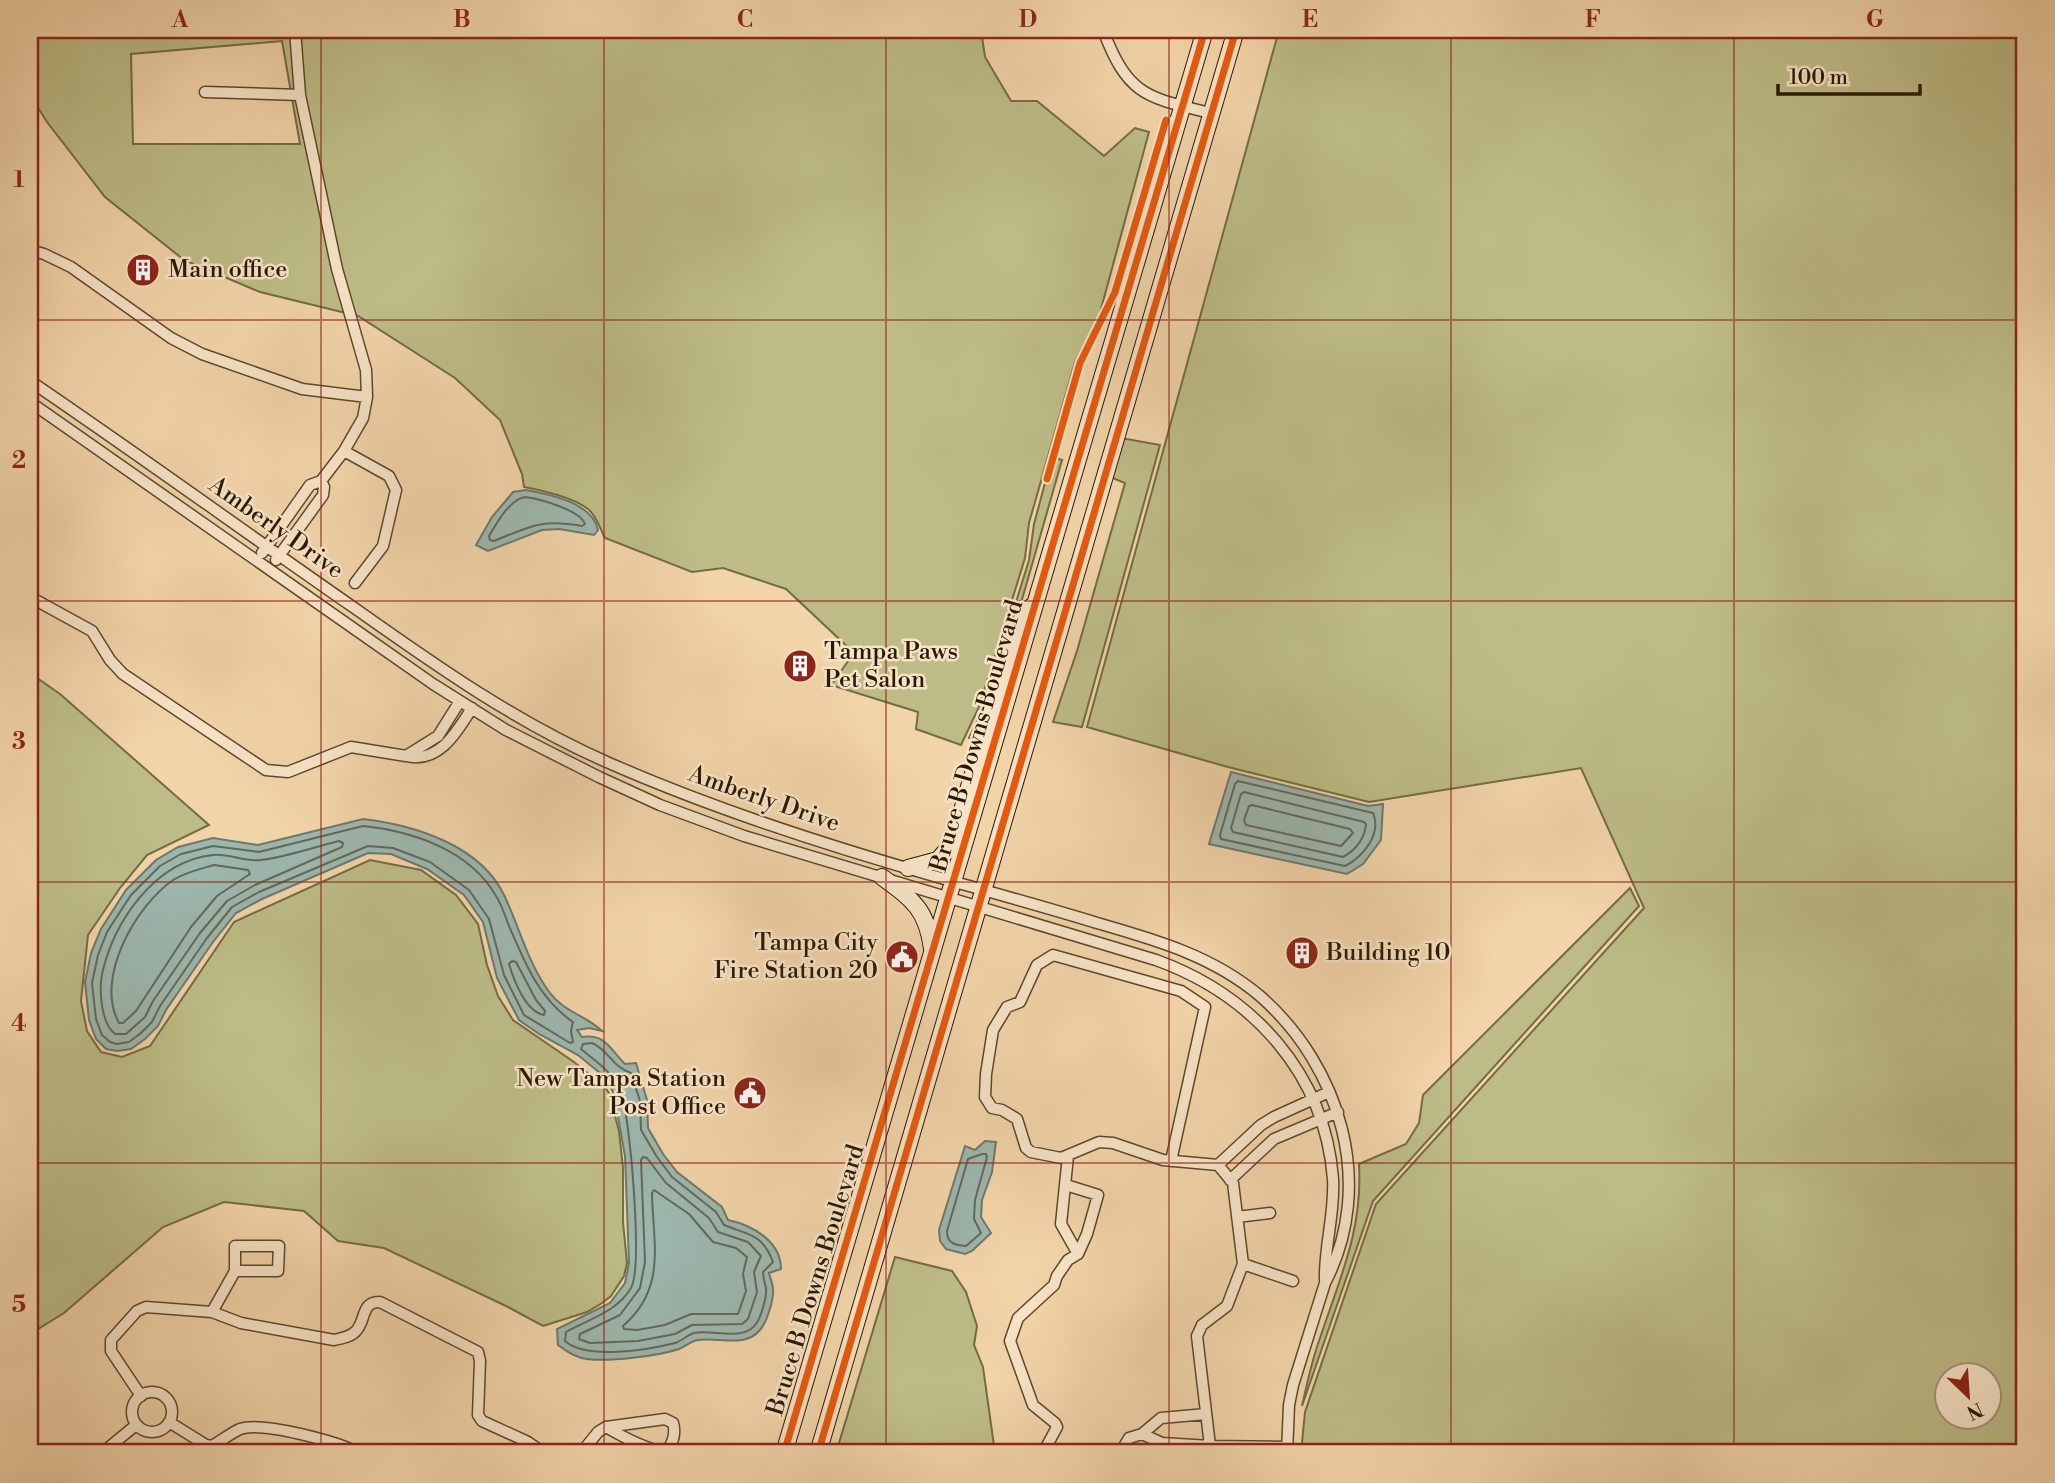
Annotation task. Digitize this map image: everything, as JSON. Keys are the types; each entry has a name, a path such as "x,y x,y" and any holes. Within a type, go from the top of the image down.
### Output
{"main road":[{"name":"Bruce B Downs Boulevard","path":"784,1453 1205,30"},
{"name":"Bruce B Downs Boulevard","path":"818,1453 1236,30"},
{"path":"908,868 938,860 952,844 1017,626 1038,596"},
{"path":"881,877 908,896 922,912 928,923 933,954"}],"street":[{"path":"257,561 310,485 321,481 344,451 363,418 367,397 363,359 337,269 300,95 295,30"},
{"path":"1103,30 1122,67 1137,88 1149,96 1210,113"},
{"path":"205,92 300,95"},
{"path":"30,250 71,267 171,338 202,354 302,388 367,397"},
{"name":"Amberly Drive","path":"30,382 478,694 603,761 750,819 908,868 979,907 1156,960 1200,978 1240,1004 1272,1036 1295,1067 1320,1119 1333,1182 1332,1221 1324,1265 1325,1283"},
{"name":"Amberly Drive","path":"30,401 467,705 506,730 599,777 660,805 744,836 881,877 952,890 984,890 1169,945 1215,965 1258,995 1289,1026 1314,1061 1338,1112 1348,1153 1349,1194 1343,1236 1333,1268 1325,1283 1293,1385 1287,1450"},
{"path":"344,451 389,476 396,490 383,546 355,583"},
{"path":"270,570 324,495 321,481"},
{"path":"30,597 92,631 110,660 123,674 265,770 288,772 351,747 422,758 448,743 467,705"},
{"path":"406,756 438,736 478,694"},
{"path":"438,736 448,743"},
{"path":"1171,1161 1205,1007 1181,991 1053,955 1037,965 1020,1002 1007,1007 993,1030 986,1074 985,1097 992,1108 1002,1110 1017,1119 1026,1148 1031,1152 1061,1158 1099,1142 1113,1143 1171,1161 1218,1165 1233,1183 1243,1264 1227,1306 1202,1325 1197,1336 1210,1446"},
{"path":"1218,1165 1261,1125 1329,1092"},
{"path":"1230,1180 1254,1156 1283,1134 1338,1112"},
{"path":"1274,1117 1283,1134"},
{"path":"1068,1156 1061,1224 1078,1254"},
{"path":"1043,1453 1057,1427 1033,1405 1010,1342 1018,1318 1054,1285 1068,1260 1078,1254 1087,1234 1098,1195 1066,1185"},
{"path":"1237,1217 1270,1213"},
{"path":"212,1312 235,1271 235,1246 279,1246 278,1270 235,1271"},
{"path":"1243,1264 1293,1281"},
{"path":"141,1396 111,1352 111,1340 137,1311 146,1307 212,1312 241,1323 334,1340 358,1330 368,1305 380,1302 478,1352 478,1415 482,1421 528,1442 544,1453"},
{"path":"153,1392 165,1397 172,1409 169,1422 160,1431 141,1429 136,1425 132,1413 136,1400 153,1392"},
{"path":"1120,1453 1129,1438 1142,1434 1161,1418 1206,1414"},
{"path":"581,1453 598,1432 606,1427 665,1419 673,1423 675,1430 670,1447 665,1452 606,1427"},
{"path":"169,1422 212,1446 241,1429 256,1427 342,1445 359,1453"},
{"path":"102,1453 136,1425"},
{"path":"1142,1434 1162,1443 1287,1450"}],"shaded area":[{"path":"30,30 981,30 985,57 1011,101 1037,101 1104,156 1135,128 1149,132 1098,320 1075,362 1029,523 1025,558 979,707 961,745 916,729 918,712 831,685 854,653 786,589 723,568 692,572 605,538 594,515 575,501 524,487 522,474 500,420 455,378 358,316 260,292 184,260 105,197 47,122 30,95","holes":["282,41 300,144 133,144 131,54"]},
{"path":"1279,30 2025,30 2025,1453 1301,1453 1305,1412 1376,1204 1644,908 1581,768 1369,802 1228,767 1087,727"},
{"path":"1121,438 1160,445 1082,727 1053,722 1077,651 1125,483 1110,477"},
{"path":"1052,457 1062,460 978,741 969,738 983,709 1029,560 1034,524"},
{"path":"30,673 60,694 209,825 147,855 120,888 88,935 81,1001 87,1031 101,1052 122,1057 150,1046 234,922 370,860 421,870 456,895 478,924 487,965 498,996 513,1020 574,1062 609,1093 619,1131 623,1168 623,1222 627,1263 624,1276 611,1296 587,1312 543,1326 384,1248 338,1241 304,1211 224,1202 163,1227 64,1313 30,1334"},
{"path":"1630,888 1639,906 1373,1201 1302,1406 1315,1355 1354,1232 1359,1164 1406,1144 1419,1123 1423,1095"},
{"path":"895,1257 952,1271 966,1292 977,1326 974,1345 983,1367 995,1453 836,1453"}],"water":[{"path":"526,490 569,501 588,513 598,530 594,535 559,529 542,530 488,551 476,545 492,517 513,492"},
{"path":"1231,772 1368,806 1383,804 1381,840 1363,864 1347,874 1209,844"},
{"path":"363,819 424,832 444,840 479,863 504,895 530,958 550,993 562,1005 602,1031 589,1028 577,1030 582,1037 602,1040 625,1064 636,1063 647,1100 648,1128 663,1154 677,1172 722,1207 728,1220 764,1236 780,1259 781,1269 769,1273 773,1293 767,1316 763,1326 754,1335 747,1339 731,1341 698,1340 670,1352 608,1360 579,1357 558,1345 557,1329 610,1303 625,1283 629,1263 625,1156 614,1094 606,1078 578,1055 519,1020 497,978 483,922 464,895 427,869 391,854 368,853 262,899 236,913 166,1010 158,1026 145,1039 131,1049 117,1051 106,1049 96,1039 89,1020 85,982 91,953 101,929 126,890 156,860 178,847 213,838 258,845"},
{"path":"985,1141 996,1142 992,1172 982,1200 981,1217 991,1233 965,1254 946,1249 940,1241 939,1230 965,1146 975,1150"}],"cycle path":[{"path":"784,1453 1205,30"},
{"path":"818,1453 1236,30"},
{"path":"1047,479 1080,363 1115,292 1166,120"}],"place":[{"name":"Main office","path":"143,270"},
{"name":"Tampa Paws Pet Salon","path":"800,666"},
{"name":"Building 10","path":"1302,953"},
{"name":"Tampa City Fire Station 20","path":"902,957"},
{"name":"New Tampa Station Post Office","path":"750,1093"}]}
